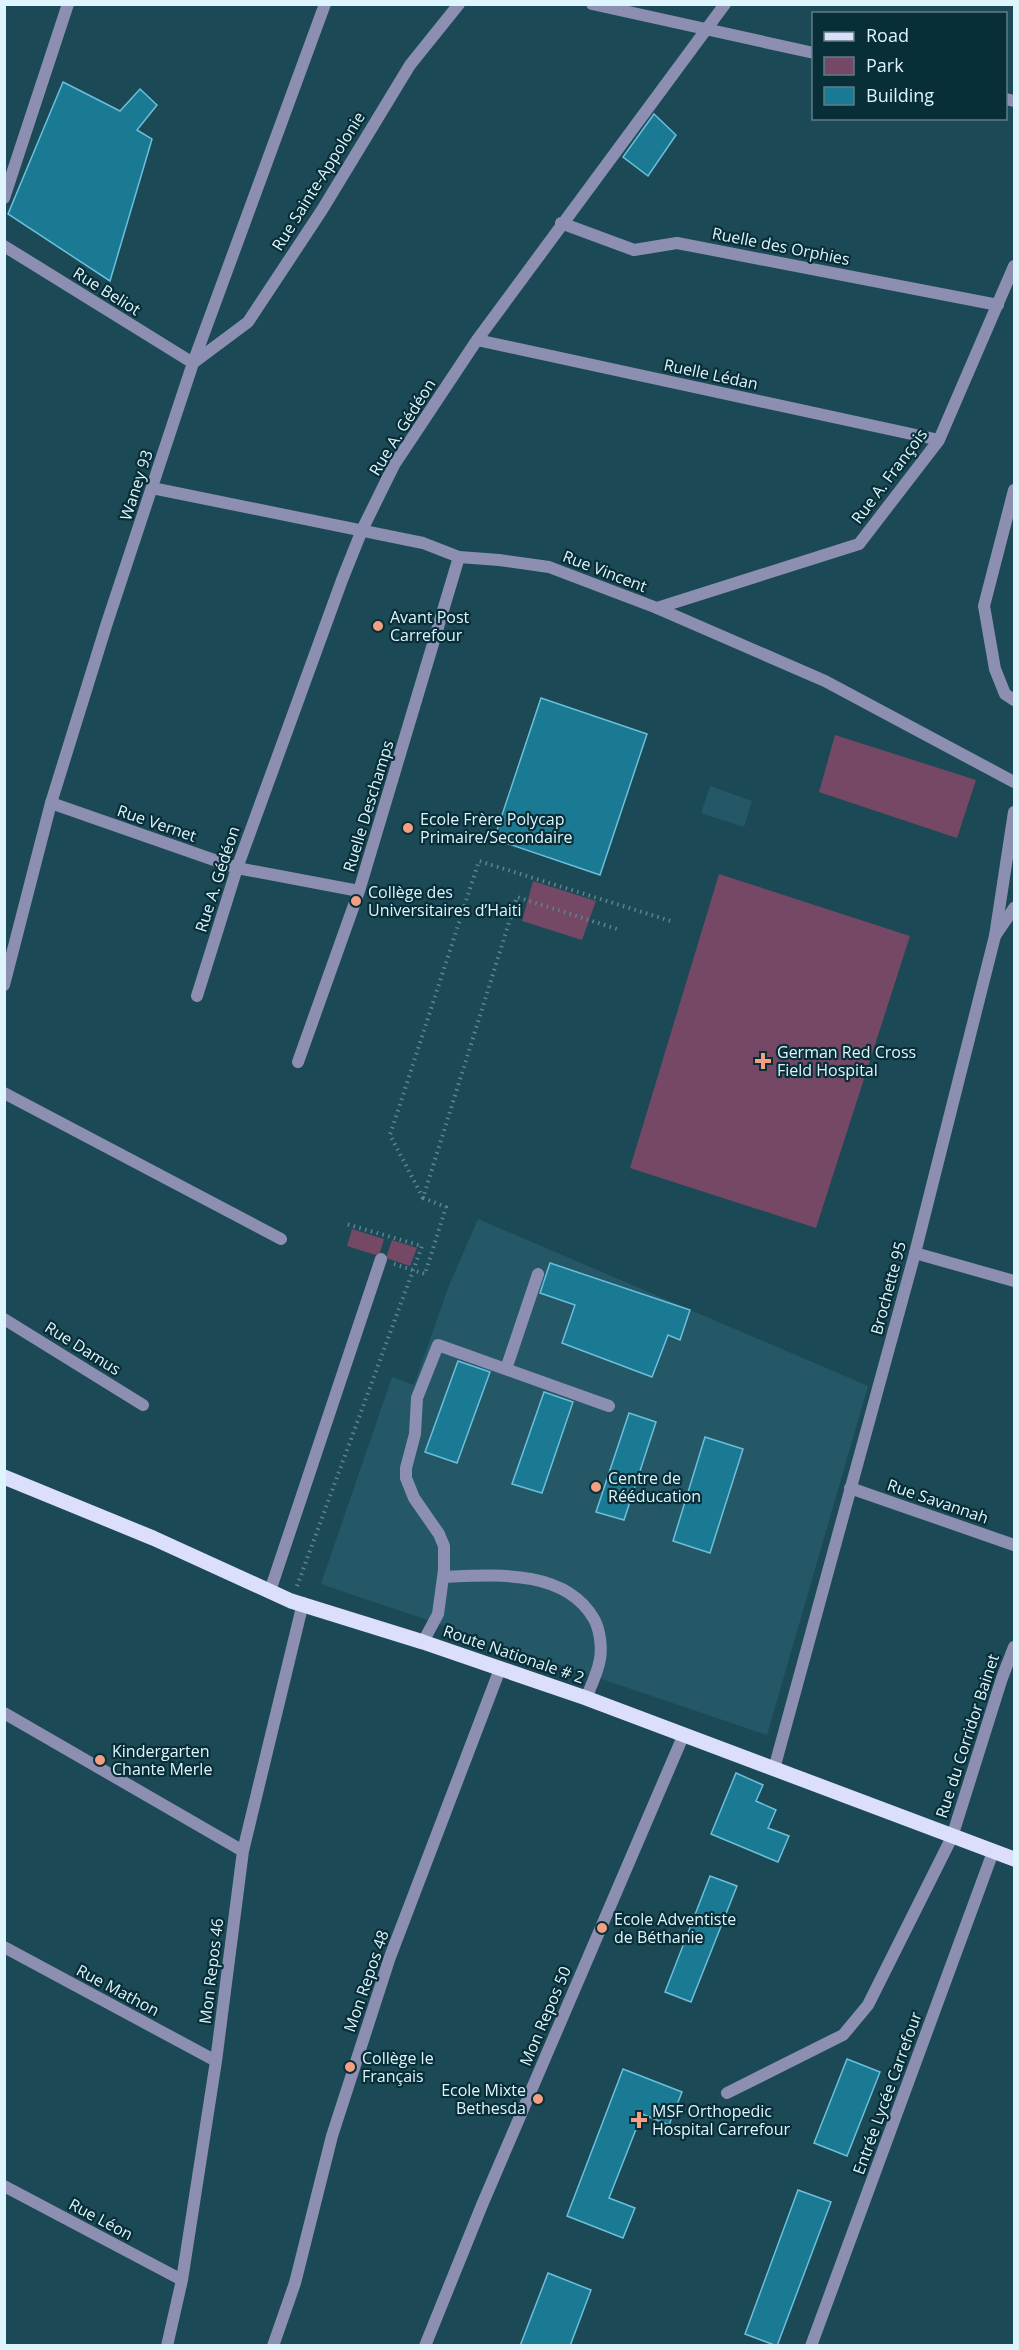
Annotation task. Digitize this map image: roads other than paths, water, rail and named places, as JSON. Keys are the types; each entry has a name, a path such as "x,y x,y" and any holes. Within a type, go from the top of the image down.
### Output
{"main road":[{"name":"Route Nationale # 2","path":"4,1477 153,1538 297,1602 586,1698 1014,1859"}],"street":[{"path":"4,198 68,4"},
{"name":"Waney 93","path":"4,985 51,803 152,488 193,363 325,4"},
{"name":"Rue Sainte-Appolonie","path":"193,363 248,322 322,210 410,65 459,4"},
{"path":"592,4 812,53"},
{"name":"Rue A. Gédéon","path":"197,996 237,868 362,530 394,465 477,340 561,223 708,30 725,4"},
{"name":"Ruelle des Orphies","path":"561,223 634,250 677,243 998,305"},
{"name":"Rue Beliot","path":"4,246 193,363"},
{"name":"Rue A. François","path":"657,608 859,544 939,440 1014,266"},
{"name":"Ruelle Lédan","path":"477,340 939,440"},
{"name":"Rue Vincent","path":"152,488 423,543 459,557 549,567 657,608 825,681 1014,783"},
{"path":"1014,490 984,606 995,669 1005,694 1014,700"},
{"name":"Ruelle Deschamps","path":"298,1062 360,891 459,557"},
{"name":"Rue Vernet","path":"51,803 237,868 360,891"},
{"name":"Brochette 95","path":"774,1769 915,1253 995,936 1014,812"},
{"path":"995,936 1014,908"},
{"path":"4,1093 281,1239"},
{"path":"915,1253 1014,1281"},
{"path":"270,1591 381,1260"},
{"path":"506,1369 538,1274"},
{"name":"Rue Damus","path":"4,1319 143,1405"},
{"path":"423,1642 438,1614 443,1578 444,1546 439,1534 414,1498 406,1478 406,1468 415,1434 417,1398 438,1345 609,1406"},
{"name":"Rue Savannah","path":"850,1488 1014,1545"},
{"path":"443,1578 491,1575 531,1579 552,1584 570,1593 587,1607 597,1625 600,1659 586,1698"},
{"name":"Mon Repos 46","path":"167,2346 182,2280 216,2061 243,1851 297,1602"},
{"name":"Rue du Corridor Bainet","path":"727,2093 843,2035 868,2005 952,1837 1014,1647"},
{"name":"Mon Repos 48","path":"273,2346 295,2283 332,2136 390,1957 500,1669"},
{"path":"4,1713 243,1851"},
{"name":"Mon Repos 50","path":"425,2346 482,2205 684,1734"},
{"name":"Entrée Lycée Carrefour","path":"811,2346 993,1852"},
{"name":"Rue Mathon","path":"4,1947 216,2061"},
{"name":"Rue Léon","path":"4,2186 182,2280"}],"place":[{"name":"Avant Post Carrefour","path":"378,626"},
{"name":"Ecole Frère Polycap Primaire/Secondaire","path":"408,828"},
{"name":"Collège des Universitaires d’Haiti","path":"356,901"},
{"name":"German Red Cross Field Hospital","path":"763,1061"},
{"name":"Centre de Rééducation","path":"596,1487"},
{"name":"Kindergarten Chante Merle","path":"100,1760"},
{"name":"Ecole Adventiste de Béthanie","path":"602,1928"},
{"name":"Collège le Français","path":"350,2067"},
{"name":"Ecole Mixte Bethesda","path":"538,2099"},
{"name":"MSF Orthopedic Hospital Carrefour","path":"639,2120"}]}
